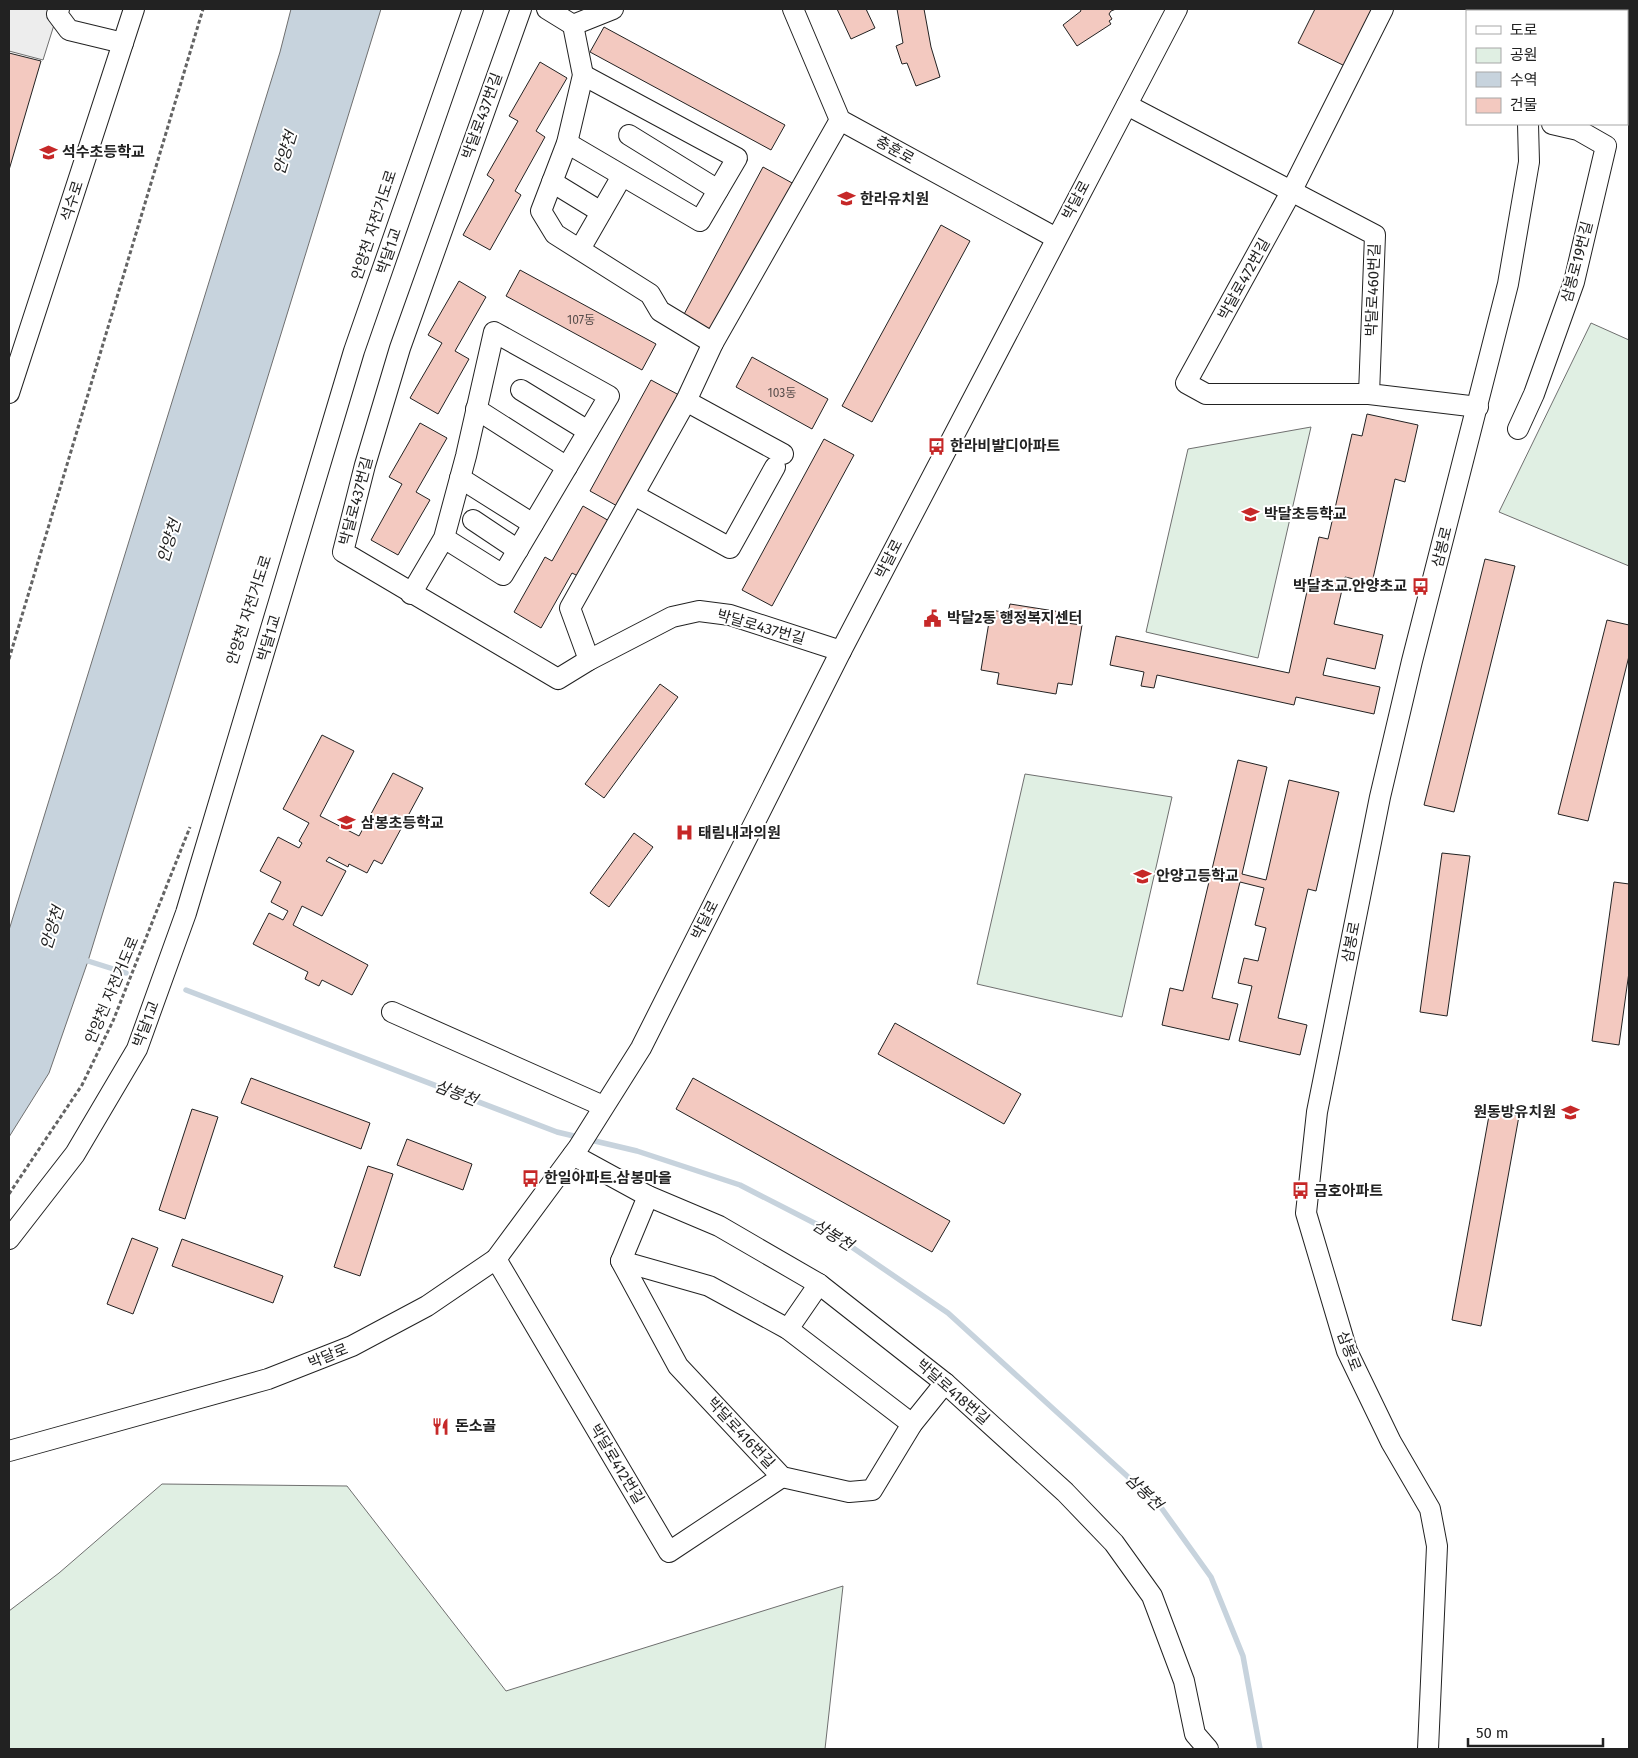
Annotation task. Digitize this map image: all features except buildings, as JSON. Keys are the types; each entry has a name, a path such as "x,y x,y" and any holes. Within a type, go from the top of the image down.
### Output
{"street":[{"path":"59,9 57,14 69,30 123,43"},
{"name":"석수로","path":"9,394 134,9"},
{"name":"박달1교","path":"9,1239 75,1154 137,1049 186,913 354,351 473,9"},
{"name":"박달로437번길","path":"521,9 400,348 365,465 343,552 411,594 558,679 589,660 672,617 699,611 730,615 841,651"},
{"path":"547,9 573,25 583,75 567,143 541,211 555,234 650,294 660,311 713,343"},
{"path":"573,25 614,9"},
{"path":"589,660 570,608 686,401 713,343 840,120 793,9"},
{"name":"박달로","path":"9,1451 268,1380 352,1346 427,1306 496,1260 576,1151 641,1048 841,651 1177,9"},
{"name":"박달로472번길","path":"1368,394 1206,394 1186,383 1291,192 1384,9"},
{"path":"567,143 700,222 737,158 583,75"},
{"name":"박달로460번길","path":"1127,105 1375,235 1368,394"},
{"name":"충훈로","path":"840,120 1056,238"},
{"name":"삼봉로","path":"1428,1749 1438,1546 1430,1509 1390,1442 1347,1351 1306,1213 1318,1112 1380,797 1508,284 1529,162 1528,125"},
{"name":"삼봉로19번길","path":"1518,429 1534,394 1574,282 1606,146 1578,130 1556,125"},
{"path":"629,135 718,190"},
{"path":"580,250 622,176"},
{"path":"552,182 601,212"},
{"path":"411,594 444,538 494,332 609,396 504,575 444,538"},
{"path":"521,390 588,431"},
{"path":"1368,394 1478,407"},
{"path":"634,495 730,548 779,461 686,401"},
{"path":"476,410 567,466"},
{"path":"460,478 533,524"},
{"path":"473,520 518,550"},
{"path":"392,1012 602,1107"},
{"name":"박달로418번길","path":"576,1151 648,1196 719,1226 819,1284 946,1383 1065,1492 1120,1551 1152,1596 1184,1681 1195,1734 1208,1749"},
{"path":"648,1196 621,1262 709,1286 788,1329 912,1424"},
{"name":"박달로412번길","path":"496,1260 669,1552 782,1477"},
{"name":"박달로416번길","path":"621,1262 678,1366 782,1477 849,1492 872,1490 912,1424 946,1383"},
{"path":"788,1329 819,1284"}],"path":[{"path":"9,659 203,9"},
{"name":"안양천 자전거도로","path":"9,1194 82,1085 106,1037 192,822"}],"green space":[{"path":"1591,323 1629,340 1629,566 1499,512"},
{"path":"1311,427 1258,658 1146,632 1188,449"},
{"path":"1025,774 1172,797 1122,1017 977,984"},
{"path":"162,1484 347,1486 506,1691 843,1586 825,1749 9,1749 9,1611 59,1573"}],"shaded area":[{"path":"9,9 59,9 43,60 9,51"}],"water":[{"name":"안양천","path":"291,9 381,9 88,961 49,1073 9,1137 9,930 280,52"}],"waterway":[{"name":"삼봉천","path":"80,960 126,973"},
{"name":"삼봉천","path":"186,990 557,1132 637,1151 740,1185 824,1228 948,1313 1160,1506 1211,1577 1243,1656 1260,1749"}],"place":[{"name":"석수초등학교","path":"48,152"},
{"name":"한라유치원","path":"846,199"},
{"name":"한라비발디아파트","path":"936,446"},
{"name":"박달초등학교","path":"1250,514"},
{"name":"박달초교.안양초교","path":"1421,586"},
{"name":"박달2동 행정복지센터","path":"933,618"},
{"name":"삼봉초등학교","path":"347,823"},
{"name":"태림내과의원","path":"684,833"},
{"name":"안양고등학교","path":"1142,876"},
{"name":"원동방유치원","path":"1570,1112"},
{"name":"한일아파트.삼봉마을","path":"530,1178"},
{"name":"금호아파트","path":"1300,1191"},
{"name":"돈소골","path":"441,1426"}]}
